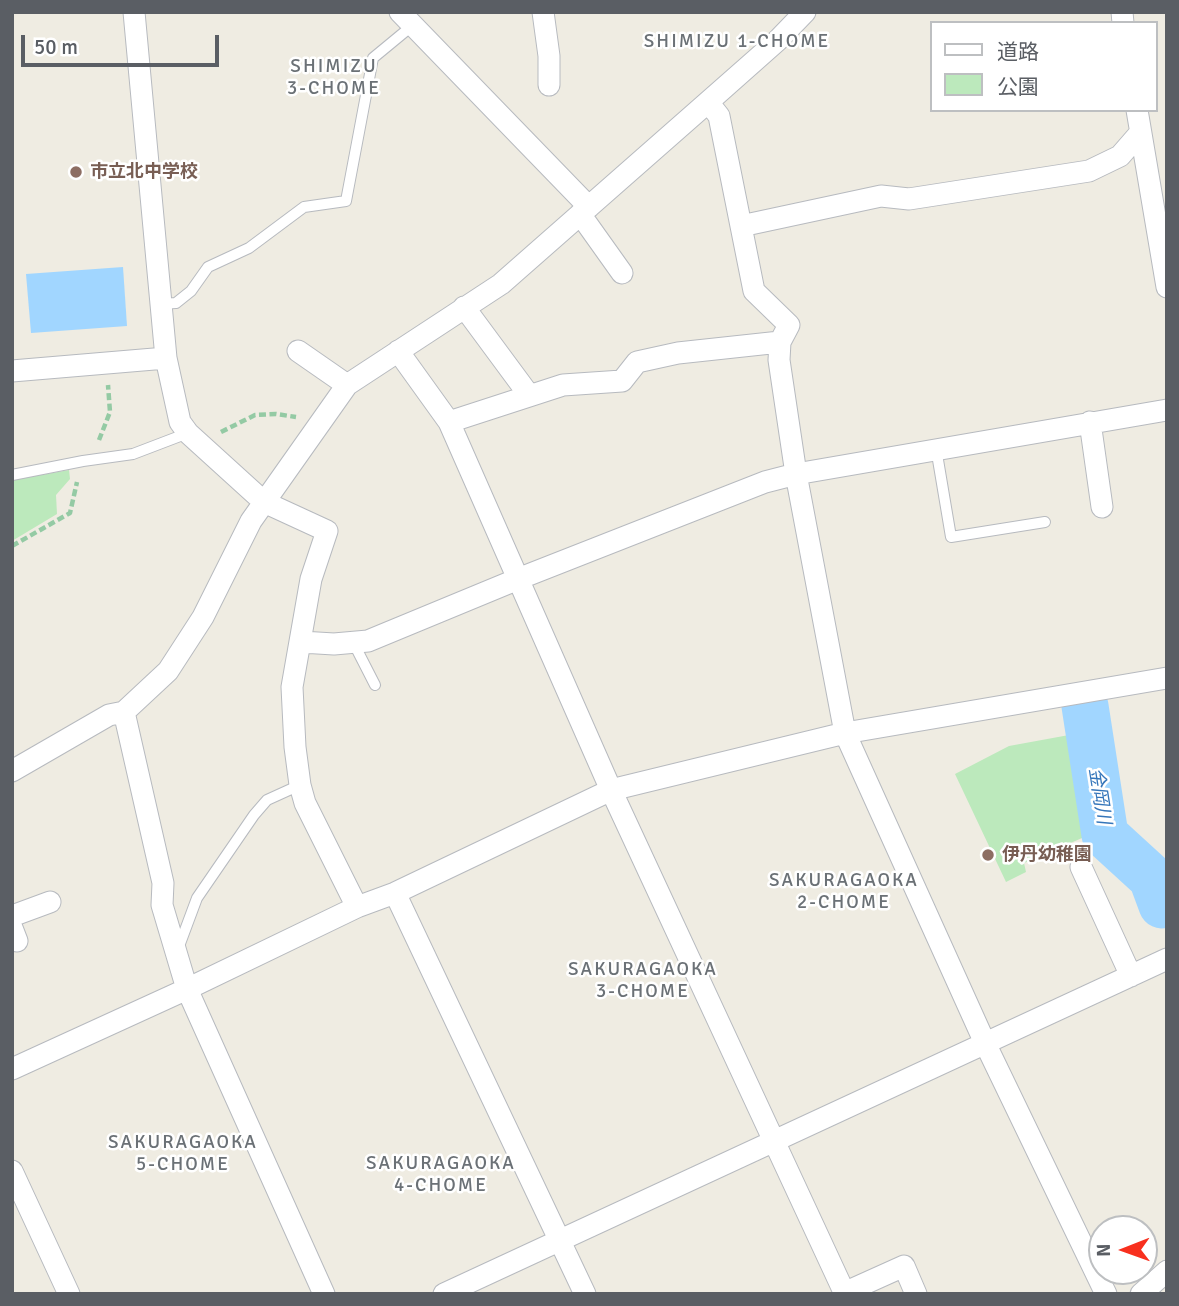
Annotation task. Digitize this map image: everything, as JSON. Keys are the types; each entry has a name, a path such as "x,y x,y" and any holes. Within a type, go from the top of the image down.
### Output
{"street":[{"path":"134,12 166,358 180,422 264,502 327,531 311,579 292,687 295,747 305,803 357,907"},
{"path":"544,12 550,85"},
{"path":"13,770 109,715 124,712 168,671 187,644 251,521 348,385 501,284 777,41 805,12"},
{"path":"406,19 585,211 622,273"},
{"path":"708,102 719,116 754,291 789,325 780,342 779,360 796,474 845,733 985,1043 1106,1294"},
{"path":"1137,112 1167,287"},
{"path":"741,226 881,196 909,199 1089,171 1120,156 1140,132"},
{"path":"464,307 528,395"},
{"path":"449,422 564,385 622,381 637,362 678,353 780,342"},
{"path":"298,351 348,385"},
{"path":"398,351 449,422 611,790 844,1293 904,1266 916,1294"},
{"path":"12,371 166,358"},
{"path":"301,642 368,642 518,579 765,482 936,448 1167,410"},
{"path":"1090,422 1102,507"},
{"path":"12,1069 357,907 396,893 611,790 845,733 1167,678"},
{"path":"124,712 163,883 162,905 187,989 324,1294"},
{"path":"1081,867 1131,976"},
{"path":"396,893 585,1294"},
{"path":"12,916 50,902"},
{"path":"444,1294 1167,959"},
{"path":"12,1171 69,1294"},
{"path":"1141,1294 1167,1271"}],"lane":[{"path":"161,304 176,303 191,291 208,267 249,248 304,206 346,201 373,58 406,19"},
{"path":"12,474 133,454 194,438"},
{"path":"936,448 951,537 1045,523"},
{"path":"353,642 375,685"},
{"path":"177,954 197,898 254,815 267,800 300,785"}],"path":[{"path":"194,438 208,437 228,430 254,415 276,414 320,422"}],"green space":[{"path":"69,470 70,479 56,495 57,514 12,541 12,480"},
{"path":"1080,733 1096,832 1024,863 1026,872 1006,882 955,774 1009,746"}],"water":[{"path":"123,267 127,326 31,333 26,274"}],"waterway":[{"name":"金岡川","path":"1085,706 1105,835 1152,878 1162,905"}],"place":[{"name":"市立北中学校","path":"76,172"},
{"name":"伊丹幼稚園","path":"988,855"}],"district":[{"name":"SHIMIZU 1-CHOME","path":"737,42"},
{"name":"SHIMIZU 3-CHOME","path":"334,78"},
{"name":"SAKURAGAOKA 2-CHOME","path":"844,892"},
{"name":"SAKURAGAOKA 3-CHOME","path":"643,981"},
{"name":"SAKURAGAOKA 5-CHOME","path":"183,1154"},
{"name":"SAKURAGAOKA 4-CHOME","path":"441,1175"}]}
